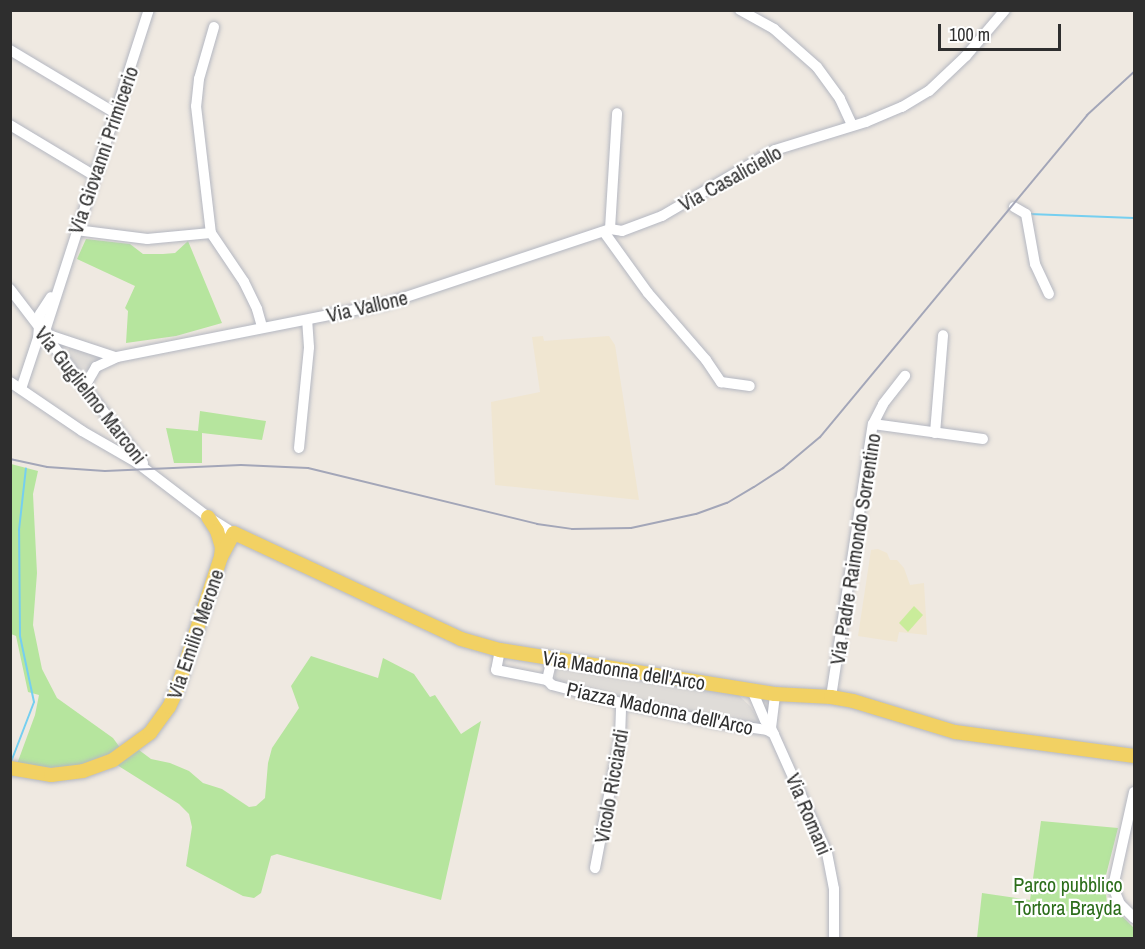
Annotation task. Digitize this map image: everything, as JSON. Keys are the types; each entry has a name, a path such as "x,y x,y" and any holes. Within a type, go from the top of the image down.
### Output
{"main road":[{"name":"Via Emilio Merone","path":"208,517 217,531 222,547 221,557"},
{"name":"Via Madonna dell'Arco","path":"234,533 461,639 500,650 775,694 831,697 853,701 955,732 1134,756"},
{"name":"Via Emilio Merone","path":"10,768 51,776 83,771 113,760 150,733 169,707 176,692 221,557 234,533"},
{"name":"Via Emilio Merone","path":"221,557 238,545 257,543"}],"street":[{"name":"Via Giovanni Primicerio","path":"21,389 117,114 149,10"},
{"path":"740,10 774,29 817,67 840,99 852,125"},
{"name":"Via Casaliciello","path":"607,230 622,231 642,224 776,150 902,107 929,91 966,56 1005,10"},
{"path":"214,27 199,79 196,106 211,233 244,282 257,309 262,327"},
{"path":"10,50 117,114"},
{"path":"617,113 607,230 648,293 721,382 750,386"},
{"path":"10,125 95,177"},
{"path":"1014,207 1026,214 1035,264 1049,294"},
{"path":"76,230 147,239 211,233"},
{"name":"Via Vallone","path":"90,382 96,367 117,357 179,347 262,327 385,304 607,230"},
{"name":"Via Guglielmo Marconi","path":"10,289 35,314 43,331 90,382 125,441 151,472"},
{"name":"Via Giovanni Primicerio","path":"35,314 56,290"},
{"path":"299,448 309,347 307,320"},
{"name":"Via Vallone","path":"43,331 117,357"},
{"path":"935,433 943,335"},
{"path":"873,424 883,404 905,376"},
{"path":"10,382 151,472"},
{"name":"Via Padre Raimondo Sorrentino","path":"831,697 873,424 982,439"},
{"path":"107,445 119,447 125,441"},
{"name":"Via Madonna dell'Arco","path":"151,472 208,517 234,533"},
{"name":"Piazza Madonna dell'Arco","path":"500,650 496,670 547,680 552,685 621,703 718,723 772,731"},
{"path":"547,680 552,659"},
{"name":"Via Romani","path":"752,690 827,853 834,889 834,939"},
{"path":"772,731 775,694"},
{"name":"Vicolo Ricciardi","path":"595,868 620,738 623,718 621,703"},
{"path":"1134,792 1113,887 1120,904 1134,918"}],"shaded area":[{"path":"543,336 544,341 609,336 615,345 639,500 495,485 491,402 540,392 532,337"},
{"path":"71,345 103,357 84,379 66,355"},
{"path":"878,549 887,553 890,560 897,560 904,568 910,585 924,583 927,635 899,632 897,642 858,636 871,550"},
{"path":"555,664 735,692 750,706 761,724 706,718 555,682"}],"green space":[{"path":"86,239 130,244 143,254 175,253 188,241 222,323 176,336 126,343 128,311 125,308 135,286 77,259"},
{"path":"200,411 266,421 262,440 202,433 202,463 174,463 166,428 198,431"},
{"path":"11,464 38,471 33,494 37,573 33,625 42,669 57,698 113,738 121,749 94,762 60,769 17,764 35,715 39,695 28,692 16,636 11,634"},
{"path":"914,606 923,615 908,632 899,623"},
{"path":"311,656 378,678 383,658 414,674 430,697 435,695 461,734 481,721 441,900 277,854 271,856 261,893 254,898 243,896 186,866 192,827 189,814 179,804 117,765 139,750 151,759 170,763 189,771 203,783 222,789 249,807 256,806 265,798 268,763 272,748 299,708 291,686"},
{"name":"Parco pubblico Tortora Brayda","path":"1041,821 1118,828 1105,879 1107,906 1113,907 1134,928 1134,938 977,938 982,893 1030,900"}],"waterway":[{"path":"1029,214 1134,218"},
{"path":"11,762 34,702 20,636 19,530 26,468"}],"railway":[{"path":"10,459 47,467 105,471 241,465 308,468 537,524 572,529 631,528 696,514 727,503 754,487 783,468 820,437 1087,115 1134,72"}]}
